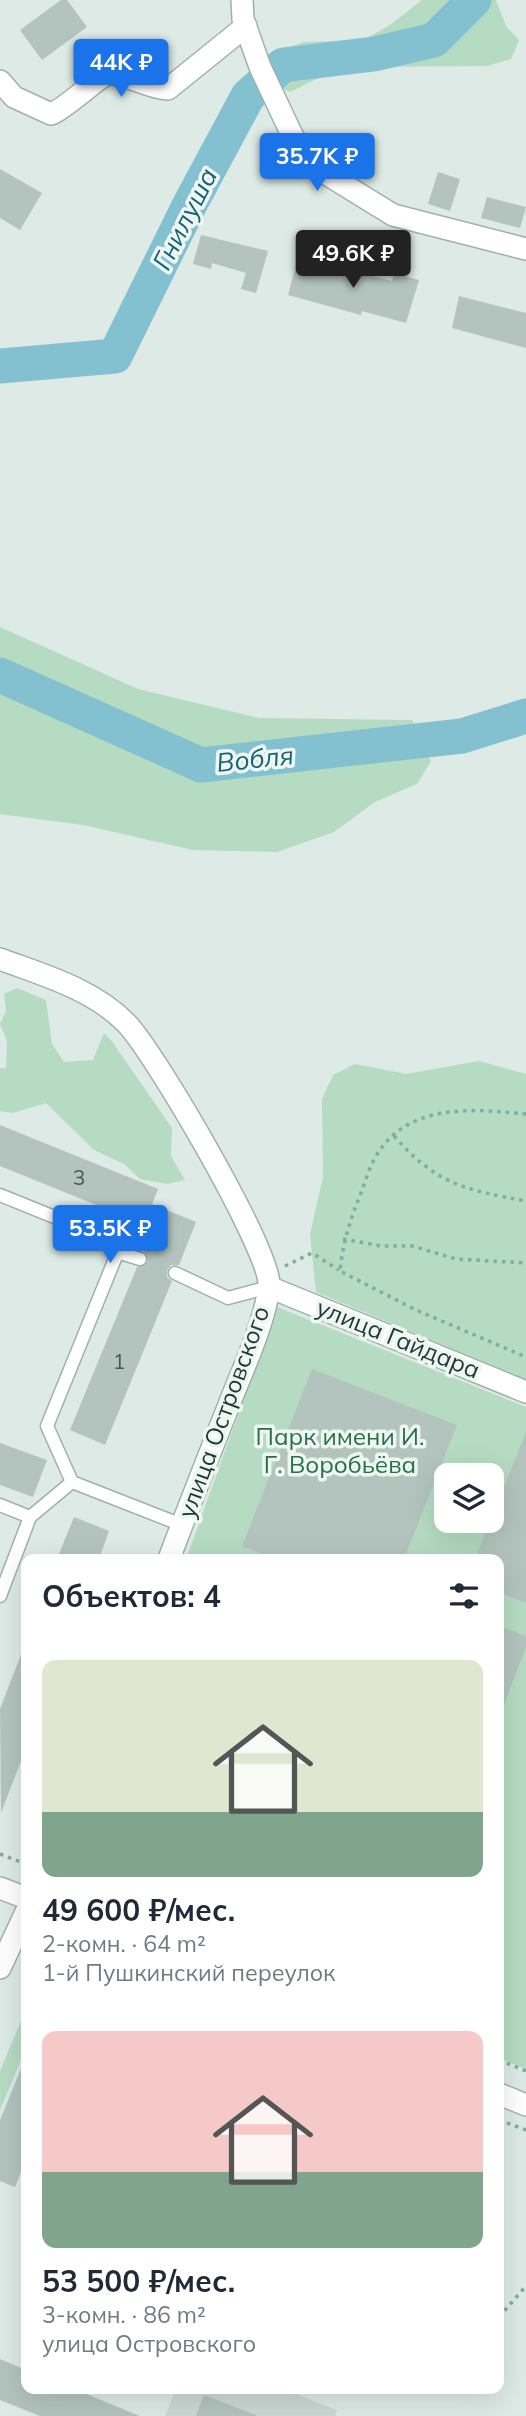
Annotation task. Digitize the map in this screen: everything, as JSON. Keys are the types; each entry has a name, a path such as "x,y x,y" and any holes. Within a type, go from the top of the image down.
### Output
{"street":[{"path":"242,0 246,26 260,67 293,137 320,170 393,215 526,249"},
{"path":"0,81 15,97 51,114 65,108 103,75 111,73 152,88 168,89 191,74 246,26"},
{"name":"улица Островского","path":"0,959 95,998 127,1024 190,1121 242,1210 269,1280 249,1356 171,1554"},
{"name":"улица Гайдара","path":"269,1280 526,1392"},
{"path":"0,1888 21,1896"},
{"path":"0,1969 21,1923"},
{"path":"504,2096 526,2105"}],"lane":[{"path":"0,1195 121,1244 47,1426 72,1482 182,1525"},
{"path":"117,1252 140,1259"},
{"path":"175,1273 228,1298 269,1280"},
{"path":"0,1596 30,1517 72,1482"},
{"path":"0,1505 30,1517"}],"path":[{"path":"340,1271 343,1239 375,1157 394,1135 407,1125 432,1115 459,1109 526,1114"},
{"path":"394,1135 416,1161 441,1179 526,1201"},
{"path":"343,1239 382,1246 412,1246 456,1259 526,1263"},
{"path":"269,1280 312,1253 340,1271 416,1310 526,1357"},
{"path":"0,1854 21,1862"},
{"path":"504,2062 526,2071"},
{"path":"504,2122 526,2130"},
{"path":"504,2311 526,2286"}],"shaded area":[{"path":"174,2394 296,2394 337,2410 335,2416 165,2416"}],"green space":[{"path":"422,0 496,0 506,26 519,40 511,59 487,66 353,67 333,71 290,92 278,87 270,70 275,52 304,42 363,40 390,25"},
{"path":"0,627 138,689 259,718 412,720 431,761 417,784 375,802 334,832 277,852 193,850 83,825 0,814"},
{"path":"17,988 46,1000 52,1044 64,1062 93,1060 104,1033 111,1040 172,1128 171,1156 185,1180 167,1184 140,1179 124,1164 94,1150 46,1103 13,1113 0,1111 0,1068 6,1068 7,1041 0,1024 6,1011 4,994"},
{"path":"479,1061 526,1074 526,1380 316,1292 310,1234 323,1177 322,1099 333,1075 355,1064 406,1074"},
{"name":"Парк имени И. Г. Воробьёва","path":"277,1307 526,1407 526,2069 504,2060 504,1554 188,1554"},
{"path":"21,2021 21,2060 0,2110 0,2071"}],"building":[{"path":"61,0 67,0 87,27 42,60 20,30"},
{"path":"0,169 42,193 20,230 0,218"},
{"path":"438,172 460,179 450,211 428,204"},
{"path":"487,197 526,207 520,228 481,218"},
{"path":"201,235 268,251 256,293 241,289 246,273 212,263 211,269 193,264"},
{"path":"298,257 392,281 394,273 419,280 406,323 362,311 361,315 288,295"},
{"path":"459,296 526,313 526,348 452,328"},
{"path":"0,1125 158,1189 152,1204 196,1222 179,1265 171,1265 167,1270 167,1277 172,1281 105,1445 70,1430 137,1267 148,1262 144,1251 153,1228 0,1166"},
{"path":"312,1369 457,1425 442,1463 434,1463 434,1483 406,1554 262,1554 242,1546"},
{"path":"526,1432 526,1603 504,1594 504,1554 477,1554 485,1533 504,1533 504,1487"},
{"path":"0,1443 47,1460 33,1497 0,1485"},
{"path":"74,1517 109,1531 101,1554 59,1554"},
{"path":"504,1628 526,1636 526,1648 504,1704"},
{"path":"21,1654 21,1761 1,1813 0,1709"},
{"path":"21,2068 21,2172 15,2187 0,2181 0,2120"},
{"path":"0,2359 21,2368 21,2394 86,2394 140,2416 40,2416 0,2400"},
{"path":"204,2395 256,2415 256,2416 196,2416"}],"waterway":[{"name":"Гнилуша","path":"0,366 115,356 190,204 248,96 283,65 374,54 434,40 474,0"},
{"name":"Вобля","path":"0,675 201,765 462,736 526,716"}]}
